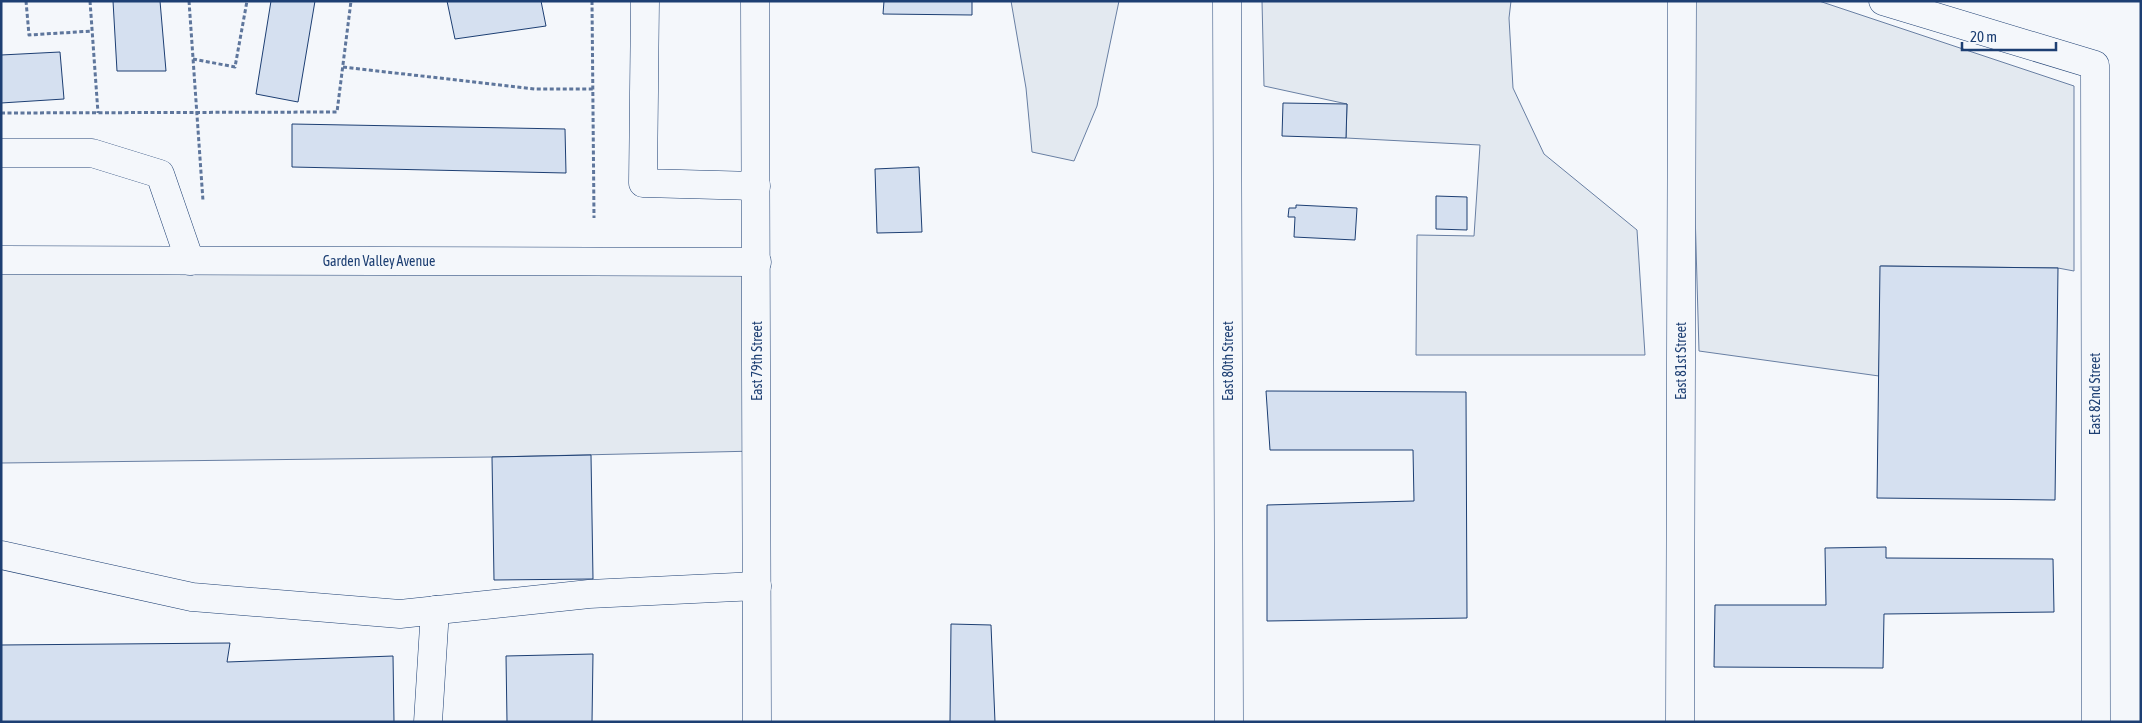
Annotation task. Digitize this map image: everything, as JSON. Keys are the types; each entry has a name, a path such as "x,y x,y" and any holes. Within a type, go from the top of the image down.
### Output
{"street":[{"path":"646,1 643,183 756,186"},
{"name":"East 79th Street","path":"756,1 757,722"},
{"name":"East 80th Street","path":"1227,1 1229,722"},
{"name":"East 81st Street","path":"1680,722 1682,1"},
{"path":"1883,1 1957,12"},
{"name":"East 82nd Street","path":"1957,12 2095,65 2096,722"},
{"path":"1,154 92,153 160,174 190,261"},
{"name":"Garden Valley Avenue","path":"1,260 757,262"},
{"path":"1,555 192,597 400,614 589,594 757,586"},
{"path":"428,722 435,610"}],"path":[{"path":"26,1 29,34 92,31"},
{"path":"90,1 98,113"},
{"path":"189,1 204,210"},
{"path":"193,58 235,67 247,1"},
{"path":"1,113 337,112 351,1"},
{"path":"592,1 594,218"},
{"path":"343,67 535,89 593,89"}],"shaded area":[{"path":"1011,1 1119,1 1097,106 1074,161 1032,152 1026,88"},
{"path":"1262,1 1511,1 1509,18 1513,88 1544,154 1637,230 1645,355 1416,355 1417,235 1474,236 1480,145 1346,138 1347,104 1264,86"},
{"path":"1689,1 1819,1 2074,86 2074,271 2058,268 1881,266 1879,376 1699,351"},
{"path":"1,260 757,262 757,451 492,457 1,463"}],"building":[{"path":"113,1 160,1 166,71 117,71"},
{"path":"271,1 315,1 298,102 256,94"},
{"path":"447,1 541,1 546,26 455,39"},
{"path":"884,1 972,1 972,15 883,14"},
{"path":"60,52 64,99 1,103 1,55"},
{"path":"1283,103 1347,104 1346,138 1282,136"},
{"path":"292,124 565,129 566,173 292,167"},
{"path":"919,167 922,232 877,233 875,169"},
{"path":"1436,196 1467,197 1467,230 1436,229"},
{"path":"1296,205 1357,208 1355,240 1294,237 1295,217 1288,217 1289,208 1296,208"},
{"path":"1880,266 2058,268 2055,500 1877,498"},
{"path":"1266,391 1466,392 1467,618 1267,621 1267,505 1414,501 1413,450 1270,450"},
{"path":"591,455 593,579 494,580 492,457"},
{"path":"1886,547 1886,558 2053,559 2054,612 1884,614 1883,668 1714,667 1715,605 1826,605 1825,548"},
{"path":"951,624 991,625 995,722 950,722"},
{"path":"230,643 227,662 393,656 394,722 1,722 1,645"},
{"path":"593,654 592,722 507,722 506,656"}]}
